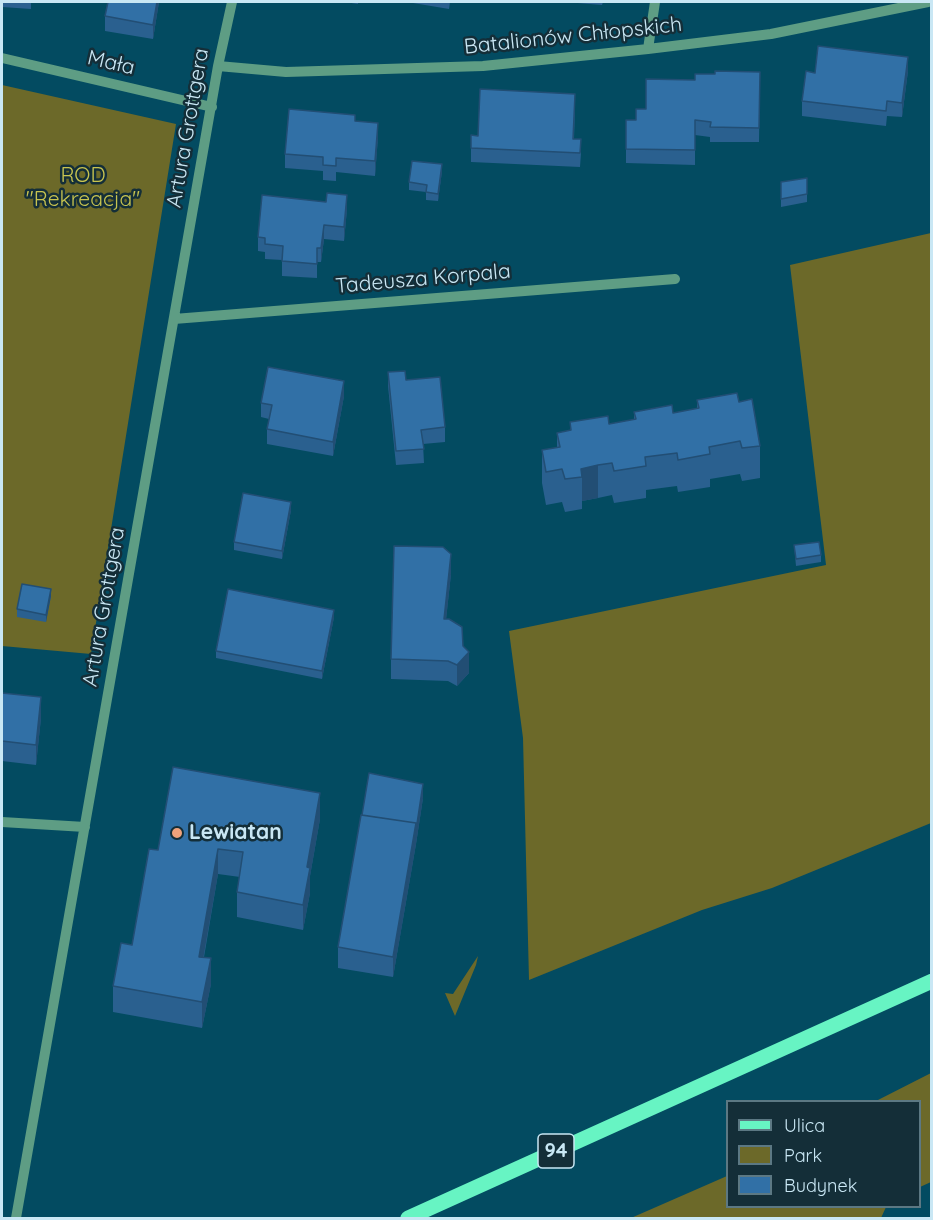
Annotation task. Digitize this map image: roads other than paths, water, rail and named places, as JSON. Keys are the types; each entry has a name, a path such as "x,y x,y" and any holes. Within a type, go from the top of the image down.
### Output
{"main road":[{"name":"94","path":"408,1218 932,981"}],"street":[{"name":"Artura Grottgera","path":"15,1218 218,66 232,2"},
{"path":"648,49 655,2"},
{"name":"Batalionów Chłopskich","path":"218,66 286,72 483,66 771,34 928,2"},
{"name":"Mała","path":"2,58 212,106"},
{"name":"Tadeusza Korpala","path":"174,319 675,279"},
{"path":"2,822 85,826"}],"place":[{"name":"Lewiatan","path":"177,833"}],"park label":[{"name":"ROD \"Rekreacja\"","path":"83,188"}]}
